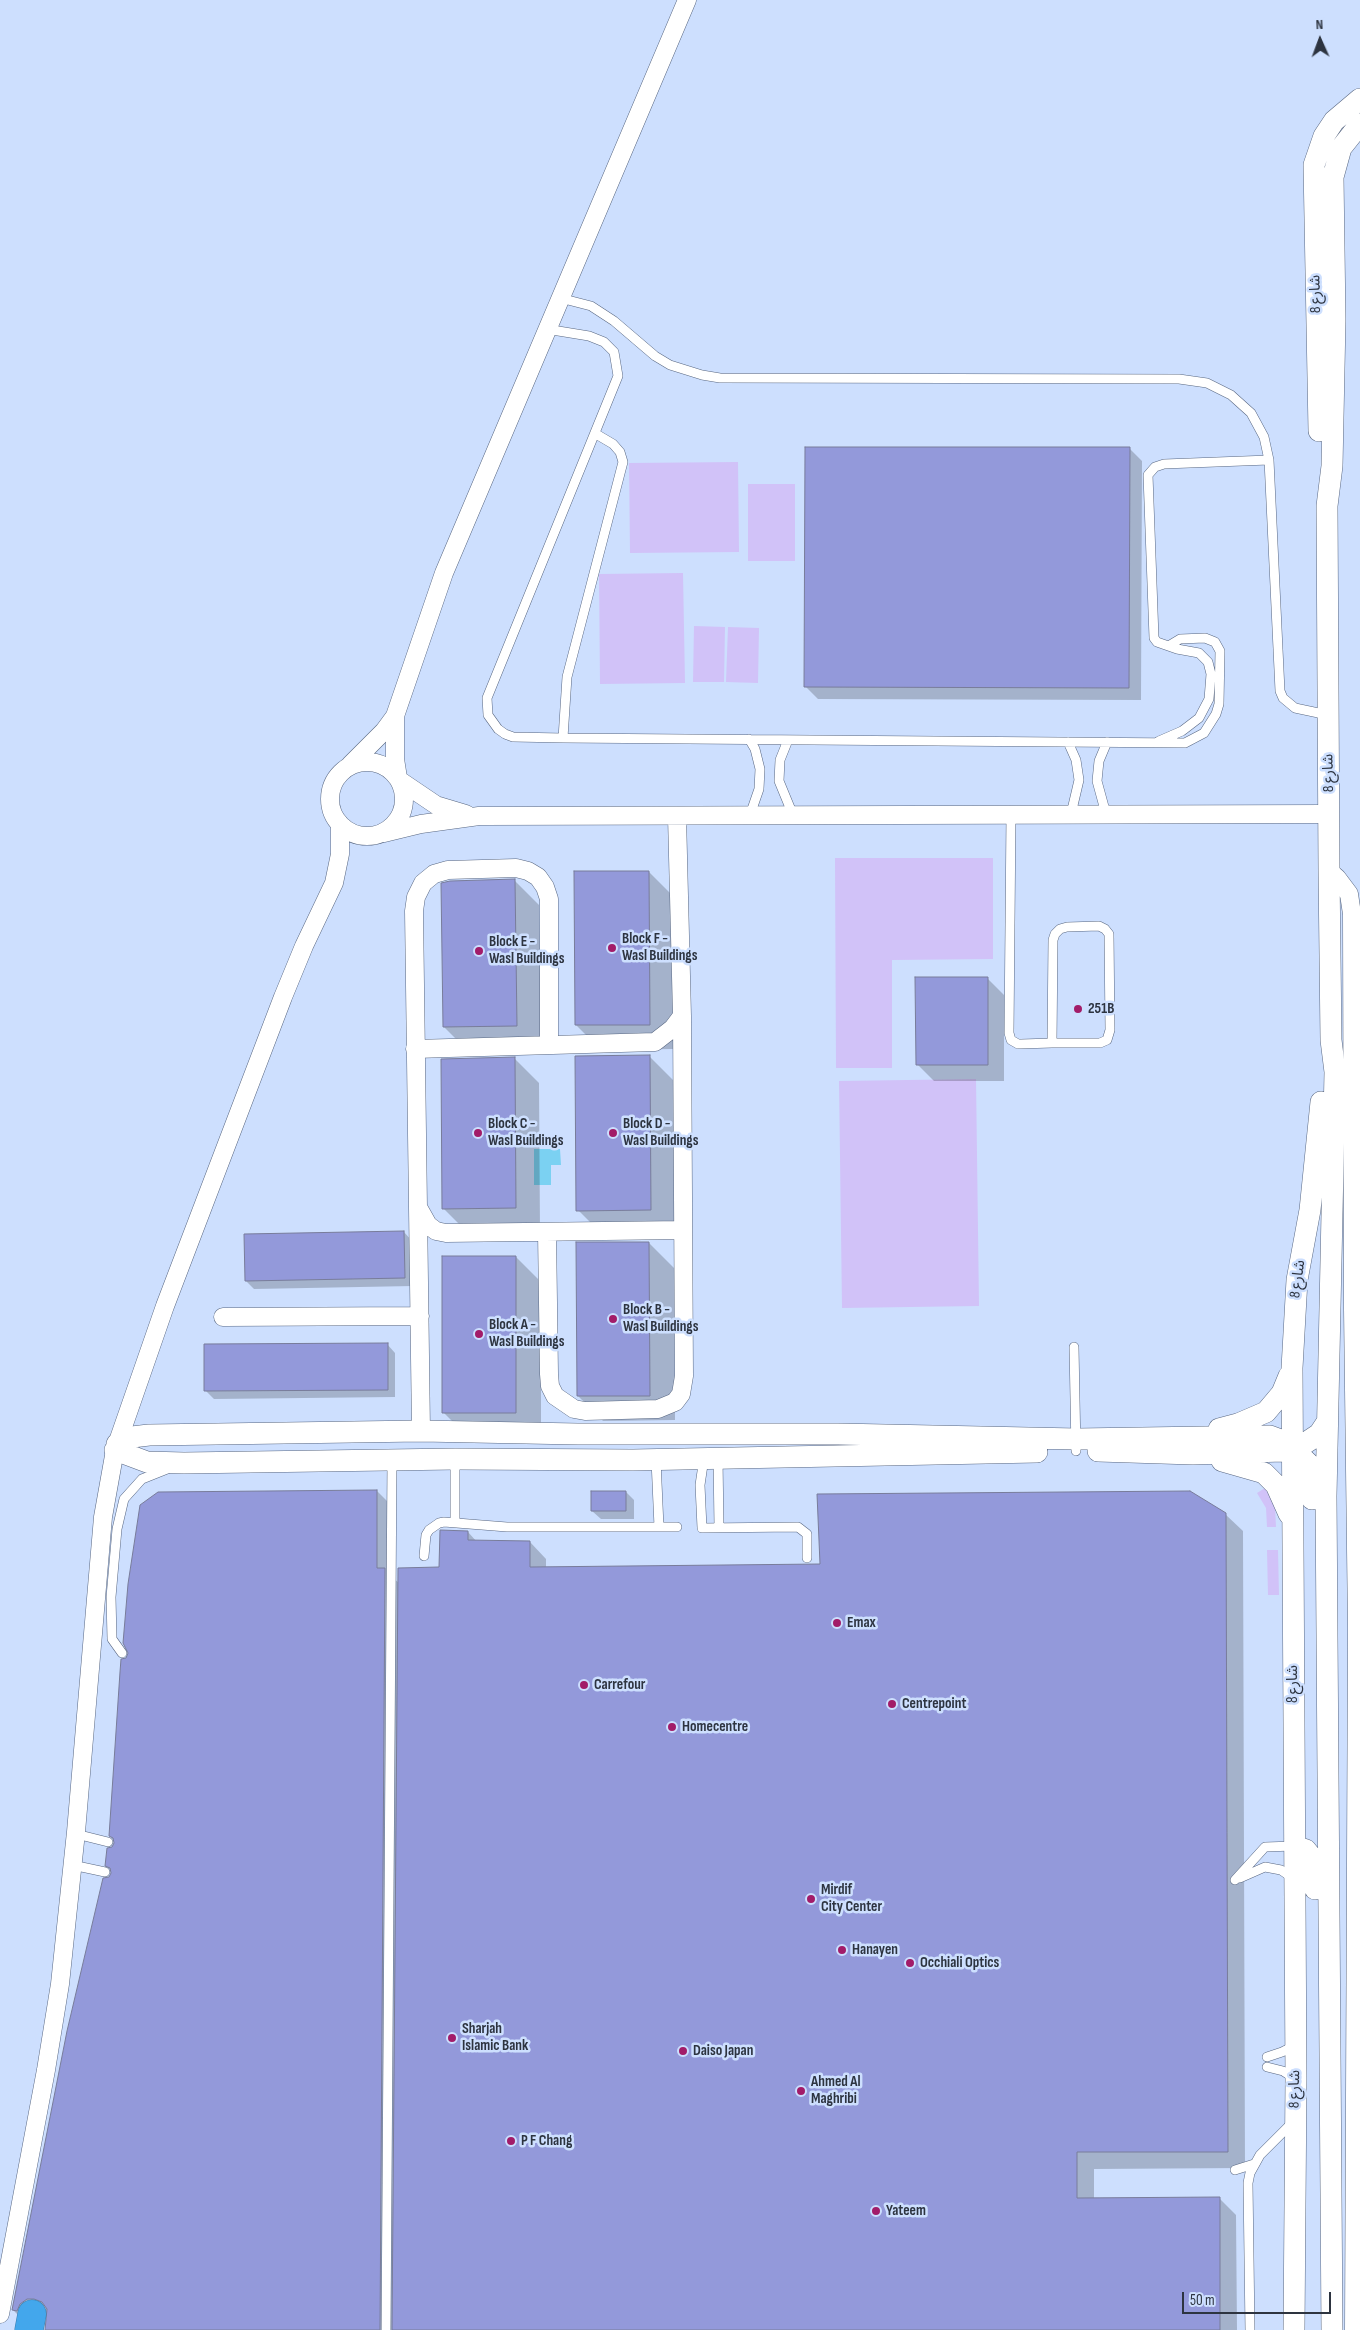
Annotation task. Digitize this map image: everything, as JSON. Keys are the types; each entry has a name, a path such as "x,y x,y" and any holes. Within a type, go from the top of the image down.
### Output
{"street":[{"path":"687,0 444,573 395,716 380,736 338,776 330,789 331,810 340,824 352,834 363,836 431,822 479,816 1329,814"},
{"name":"شارع 8","path":"1332,2330 1326,1496 1335,1072 1331,1040 1328,871 1327,506 1320,466 1314,166 1318,150 1329,128 1347,108 1360,99"},
{"name":"شارع 8","path":"1327,506 1332,478 1333,446 1335,320 1333,177 1335,163 1341,148 1360,124"},
{"path":"384,833 399,818 403,809 404,798 395,759 395,716"},
{"path":"350,765 360,762 382,764 417,794 436,805 457,812 479,816"},
{"path":"547,1232 550,1386 555,1396 574,1409 658,1410 675,1402 681,1394 684,1376 682,1016 677,816"},
{"path":"0,2314 16,2249 54,2027 76,1832 103,1516 116,1447 151,1344 283,997 304,946 334,883 340,854 340,824"},
{"path":"421,1431 415,1049 416,896 423,884 434,874 448,870 506,868 528,870 545,887 549,899 549,1045"},
{"path":"1328,871 1337,878 1348,894 1352,914 1353,1328 1357,1628 1354,2330"},
{"path":"655,1042 673,1028 682,1016"},
{"name":"شارع 8","path":"1294,2330 1296,2045 1292,1368 1297,1280 1312,1192 1325,1062 1331,1040"},
{"path":"415,1049 655,1042 671,1053 682,1068"},
{"path":"418,1208 428,1225 446,1233 683,1230"},
{"path":"223,1317 420,1316"},
{"path":"1189,1445 1266,1412 1282,1393 1292,1368"},
{"path":"116,1447 147,1462 184,1463 711,1458 1077,1445 1189,1445 1270,1452 1293,1448 1307,1442 1319,1434 1327,1422"},
{"path":"116,1447 132,1437 149,1435 421,1431 578,1434 838,1434 1077,1445"},
{"path":"392,1460 401,1449 413,1445 546,1444 568,1439 578,1434"},
{"path":"711,1458 708,1451 721,1443 795,1442 838,1434"},
{"path":"1189,1445 1264,1473 1276,1485 1293,1524"},
{"path":"1293,1448 1304,1457 1311,1469 1314,1597 1321,1612 1328,1618"},
{"path":"1294,1846 1306,1850 1314,1860 1316,1914 1330,1938"}],"lane":[{"path":"560,298 591,306 603,313 655,356 670,365 711,377 1179,379 1206,383 1231,394 1251,413 1264,437 1269,460 1280,691 1283,698 1295,708 1328,715"},
{"path":"546,329 589,336 604,342 614,352 618,376 487,698 488,715 498,730 505,734 513,737 563,738 1154,742 1174,744 1195,739 1211,724 1219,704 1221,657 1215,642 1200,637 1180,639 1170,645"},
{"path":"563,738 567,677 623,462 620,452 613,444 596,434"},
{"path":"1154,742 1173,736 1192,725 1205,709 1212,688 1210,668 1204,657 1193,651 1176,649 1170,645 1157,642 1153,634 1148,475 1154,467 1164,464 1269,460"},
{"path":"749,740 755,748 760,769 759,789 750,815"},
{"path":"788,740 780,760 780,781 793,816"},
{"path":"1068,742 1076,760 1079,780 1071,814"},
{"path":"1106,814 1097,781 1099,761 1107,742"},
{"path":"1011,815 1009,1033 1011,1040 1018,1044 1052,1044 1100,1043 1109,1037 1108,931 1102,927 1066,927 1060,929 1054,937 1052,1044"},
{"path":"1074,1347 1077,1445"},
{"path":"711,1458 719,1527"},
{"path":"711,1458 700,1486 702,1528 802,1528 807,1538 807,1558"},
{"path":"455,1459 455,1522"},
{"path":"656,1459 659,1527"},
{"path":"386,2330 392,1460"},
{"path":"122,1653 112,1638 111,1597 117,1529 124,1499 142,1479 184,1463"},
{"path":"424,1556 426,1535 438,1523 455,1522 501,1527 677,1527"},
{"path":"76,1832 80,1835 108,1842"},
{"path":"1294,1846 1265,1847 1235,1880 1265,1867 1281,1870 1294,1879"},
{"path":"73,1863 77,1866 105,1872"},
{"path":"1267,2057 1296,2045"},
{"path":"1267,2067 1283,2070 1296,2080"},
{"path":"1250,2330 1248,2192 1250,2173 1260,2155 1295,2120"},
{"path":"1235,2170 1254,2164"}],"shaded area":[{"path":"738,462 739,552 630,553 629,463"},
{"path":"748,484 795,484 795,561 748,561"},
{"path":"683,573 685,683 600,684 599,574"},
{"path":"694,626 725,627 724,682 693,682"},
{"path":"728,627 759,628 758,683 726,682"},
{"path":"835,858 993,858 993,959 892,960 892,1068 836,1068"},
{"path":"976,1079 979,1306 842,1308 839,1081"},
{"path":"1265,1488 1275,1506 1276,1527 1267,1527 1266,1508 1257,1493"},
{"path":"1267,1550 1278,1550 1279,1595 1268,1595"}],"water":[{"path":"534,1149 560,1149 561,1165 551,1165 551,1185 534,1185"}],"building":[{"path":"805,447 1130,447 1129,688 804,687"},
{"name":"Block F - Wasl Buildings","path":"574,871 649,871 650,1025 575,1025"},
{"name":"Block E - Wasl Buildings","path":"515,879 517,1026 443,1027 441,883 450,881"},
{"path":"915,977 988,977 988,1065 916,1065"},
{"name":"Block D - Wasl Buildings","path":"650,1055 651,1210 576,1211 575,1056"},
{"name":"Block C - Wasl Buildings","path":"515,1057 516,1208 442,1209 441,1059"},
{"path":"404,1231 405,1278 245,1281 244,1234"},
{"name":"Block B - Wasl Buildings","path":"576,1242 649,1242 650,1396 577,1396"},
{"name":"Block A - Wasl Buildings","path":"442,1256 516,1256 516,1413 442,1413"},
{"path":"388,1343 388,1390 204,1391 204,1344"},
{"path":"377,1490 377,1568 385,1568 380,2330 45,2330 47,2309 42,2302 27,2299 20,2304 17,2311 12,2310 67,2031 103,1878 109,1877 111,1873 110,1868 105,1866 107,1848 112,1847 114,1843 113,1838 109,1836 121,1659 126,1658 128,1653 123,1643 128,1584 140,1505 158,1492"},
{"path":"591,1491 626,1491 626,1511 591,1511"},
{"name":"Mirdif City Center","path":"1190,1491 1226,1513 1228,2152 1077,2152 1077,2198 1220,2197 1220,2330 392,2330 398,1568 439,1567 440,1530 468,1531 468,1540 530,1541 530,1567 820,1564 817,1494"}],"place":[{"name":"Block F - Wasl Buildings","path":"612,948"},
{"name":"Block E - Wasl Buildings","path":"479,951"},
{"name":"251B","path":"1078,1009"},
{"name":"Block C - Wasl Buildings","path":"478,1133"},
{"name":"Block D - Wasl Buildings","path":"613,1133"},
{"name":"Block B - Wasl Buildings","path":"613,1319"},
{"name":"Block A - Wasl Buildings","path":"479,1334"},
{"name":"Emax","path":"837,1623"},
{"name":"Carrefour","path":"584,1685"},
{"name":"Centrepoint","path":"892,1704"},
{"name":"Homecentre","path":"672,1727"},
{"name":"Mirdif City Center","path":"811,1899"},
{"name":"Hanayen","path":"842,1950"},
{"name":"Occhiali Optics","path":"910,1963"},
{"name":"Sharjah Islamic Bank","path":"452,2038"},
{"name":"Daiso Japan","path":"683,2051"},
{"name":"Ahmed Al Maghribi","path":"801,2091"},
{"name":"P F Chang","path":"511,2141"},
{"name":"Yateem","path":"876,2211"}]}
